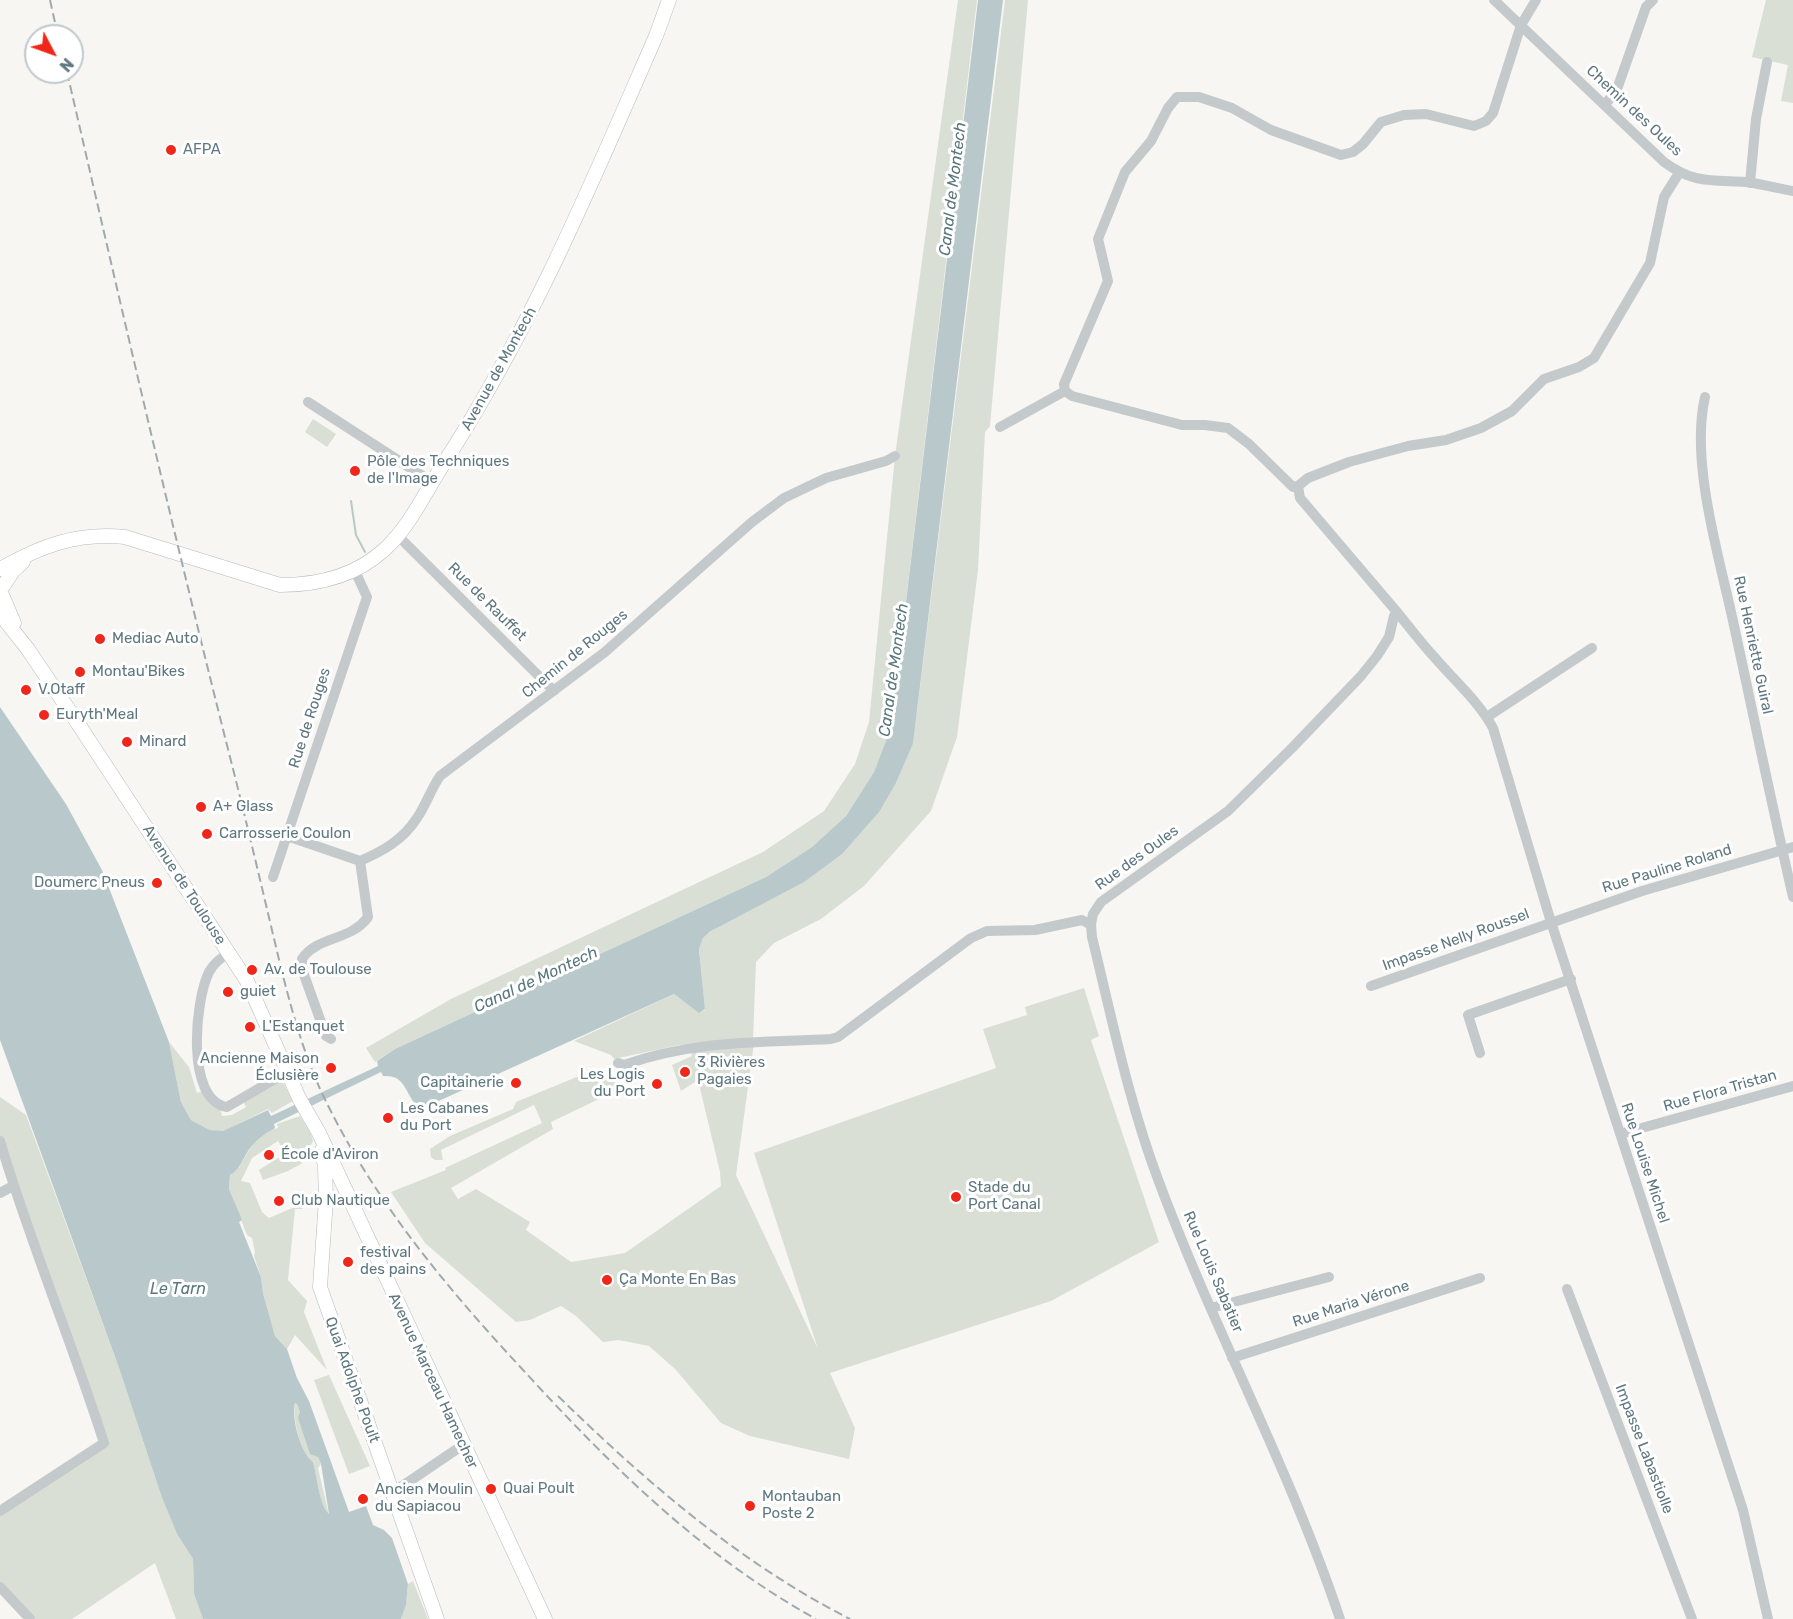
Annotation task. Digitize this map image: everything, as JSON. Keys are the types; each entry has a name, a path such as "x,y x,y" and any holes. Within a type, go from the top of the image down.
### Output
{"main road":[{"name":"Avenue de Montech","path":"0,569 66,540 82,536 108,535 134,539 280,585 307,585 355,571 386,548 432,482 512,351 562,251 656,36 669,0"},
{"name":"Avenue de Montech","path":"2,588 13,571 31,554"},
{"name":"Avenue de Toulouse","path":"2,588 6,607 27,648"},
{"name":"Avenue de Toulouse","path":"0,614 27,648 247,981 306,1113 319,1133"},
{"name":"Quai Adolphe Poult","path":"319,1133 325,1167 320,1287 438,1619"},
{"name":"Avenue Marceau Hamecher","path":"319,1133 545,1619"},
{"path":"324,1207 331,1197 345,1196 354,1208"}],"street":[{"name":"Chemin des Oules","path":"1298,486 1308,478 1349,462 1408,446 1446,440 1480,428 1512,411 1544,379 1579,367 1594,358 1650,263 1664,197 1679,173 1664,162 1494,0"},
{"path":"1397,612 1300,498 1298,486 1293,487 1249,444 1228,428 1182,425 1071,396 1065,391 1064,384 1108,281 1098,239 1125,172 1151,141 1168,108 1177,97 1199,97 1232,108 1271,130 1341,155 1353,152 1363,144 1381,122 1404,115 1426,114 1474,126 1486,121 1493,113 1521,25 1536,0"},
{"path":"1605,104 1616,92 1646,7 1653,0"},
{"path":"1750,183 1755,129 1767,62"},
{"path":"1679,173 1707,181 1750,183 1793,191"},
{"path":"1000,427 1065,391"},
{"name":"Rue Henriette Guiral","path":"1705,397 1701,413 1701,466 1715,539 1788,849 1793,897"},
{"path":"308,402 432,482"},
{"name":"Chemin de Rouges","path":"360,861 388,847 405,834 418,817 440,776 605,652 752,522 784,498 826,478 886,461 895,456"},
{"name":"Rue de Rauffet","path":"397,535 554,691"},
{"name":"Rue de Rouges","path":"273,877 367,597 355,571"},
{"name":"Rue Louise Michel","path":"1397,612 1434,658 1487,717 1496,739 1551,922 1743,1510 1768,1619"},
{"name":"Rue des Oules","path":"1091,925 1093,914 1101,902 1228,811 1292,748 1361,676 1377,656 1389,637 1397,612"},
{"path":"1487,717 1592,648"},
{"path":"287,836 360,861 368,917 355,931 309,949 302,959 303,972 326,1036 331,1039"},
{"name":"Rue Pauline Roland","path":"1551,922 1642,891 1788,849"},
{"path":"618,1063 624,1065 675,1050 711,1044 831,1039 971,938 987,931 1035,930 1082,920 1091,925"},
{"name":"Impasse Nelly Roussel","path":"1371,987 1551,922"},
{"name":"Rue Louis Sabatier","path":"1091,925 1092,937 1132,1097 1159,1182 1299,1513 1340,1619"},
{"path":"229,953 218,960 210,970 204,985 197,1026 198,1065 209,1094 219,1106 227,1107 287,1072"},
{"path":"1480,1053 1468,1016 1571,979"},
{"name":"Rue Flora Tristan","path":"1620,1134 1793,1086"},
{"path":"0,1141 13,1186 84,1381 104,1443 0,1511"},
{"path":"0,1193 13,1186"},
{"path":"1211,1308 1329,1277"},
{"name":"Rue Maria Vérone","path":"1232,1358 1480,1278"},
{"name":"Impasse Labastiolle","path":"1567,1289 1692,1619"},
{"path":"392,1493 463,1445"},
{"path":"0,1587 30,1619"}],"shaded area":[{"path":"958,0 977,0 894,702 887,738 874,772 846,816 812,847 766,877 395,1049 375,1062 366,1048 451,999 763,852 824,811 855,764 869,722 895,456"},
{"path":"1005,0 1028,0 990,426 985,432 978,570 957,737 931,811 864,886 821,919 774,943 756,962 753,1040 679,1045 614,1059 611,1055 574,1041 674,994 699,1012 705,1010 699,948 703,938 896,783 913,744"},
{"path":"1766,0 1793,0 1793,103 1781,101 1788,65 1752,57"},
{"path":"313,419 336,434 327,447 305,432"},
{"path":"1084,988 1099,1036 1091,1040 1159,1242 1051,1301 830,1373 855,1428 849,1459 750,1436 721,1423 675,1369 649,1346 619,1340 603,1342 576,1316 561,1306 530,1320 516,1322 425,1243 391,1192 446,1170 445,1168 542,1123 534,1105 441,1150 443,1160 435,1160 431,1157 430,1149 450,1136 513,1109 516,1102 596,1069 617,1079 622,1088 551,1122 553,1129 451,1188 458,1199 476,1189 530,1222 526,1230 571,1262 625,1253 721,1186 720,1172 698,1080 681,1091 672,1065 692,1056 690,1047 754,1043 736,1175 818,1349 754,1153 996,1068 983,1029 1027,1015 1025,1007"},
{"path":"169,1042 189,1067 197,1093 202,1091 209,1103 221,1111 222,1116 232,1115 246,1107 243,1101 281,1079 293,1101 272,1113 268,1109 222,1132 210,1130 191,1120 181,1102"},
{"path":"0,1097 26,1115 119,1368 162,1498 177,1534 193,1559 194,1594 203,1619 176,1619 155,1563 72,1619 30,1619 0,1587 0,1511 104,1443 0,1141"},
{"path":"300,1116 313,1141 301,1164 263,1180 259,1170 286,1153 278,1141 252,1158 241,1181 250,1183 262,1212 269,1218 309,1201 302,1209 295,1209 288,1280 307,1301 304,1312 327,1370 295,1335 287,1349 275,1336 254,1256 252,1238 247,1235 229,1189 230,1175 240,1165 260,1136 278,1128 277,1124"},
{"path":"329,1375 370,1466 349,1474 314,1380"},
{"path":"295,1403 321,1464 318,1468 329,1515 321,1498 313,1462 304,1451 298,1434"},
{"path":"413,1581 428,1619 401,1619 406,1604 408,1584"}],"water":[{"name":"Le Tarn","path":"978,0 1003,0 913,744 896,783 879,812 842,854 804,882 711,931 703,938 699,949 705,1009 699,1013 674,994 421,1109 411,1098 402,1082 391,1076 383,1076 381,1072 274,1124 275,1128 251,1147 239,1166 230,1175 229,1189 242,1220 239,1222 261,1277 275,1336 287,1349 297,1378 309,1401 349,1512 366,1506 373,1525 384,1530 392,1538 408,1584 406,1605 401,1619 203,1619 194,1594 193,1559 177,1534 162,1498 119,1368 0,1040 0,707 66,804 102,870 169,1042 181,1102 191,1120 210,1130 223,1131 268,1110 271,1116 378,1066 377,1061 395,1049 766,877 812,847 846,816 874,772 887,738 894,702","holes":["295,1403 300,1412 298,1418 310,1454 318,1457 321,1464 329,1514 321,1497 313,1462 304,1451 298,1434 294,1417"]}],"waterway":[{"path":"351,501 356,535 365,552"}],"railway":[{"path":"50,0 55,24"},
{"path":"70,84 209,675 281,967 298,1029 320,1089 340,1128 385,1203 437,1272 494,1339 590,1441 660,1507 735,1567 816,1619"},
{"path":"558,1396 660,1490 732,1547 809,1597 850,1619"}],"place":[{"name":"AFPA","path":"171,150"},
{"name":"Pôle des Techniques de l'Image","path":"355,471"},
{"name":"Mediac Auto","path":"100,639"},
{"name":"Montau'Bikes","path":"80,672"},
{"name":"V.Otaff","path":"26,690"},
{"name":"Euryth'Meal","path":"44,715"},
{"name":"Minard","path":"127,742"},
{"name":"A+ Glass","path":"201,807"},
{"name":"Carrosserie Coulon","path":"207,834"},
{"name":"Doumerc Pneus","path":"157,883"},
{"name":"Av. de Toulouse","path":"252,970"},
{"name":"guiet","path":"228,992"},
{"name":"L'Estanquet","path":"250,1027"},
{"name":"Ancienne Maison Éclusière","path":"331,1068"},
{"name":"3 Rivières Pagaies","path":"685,1072"},
{"name":"Capitainerie","path":"516,1083"},
{"name":"Les Logis du Port","path":"657,1084"},
{"name":"Les Cabanes du Port","path":"388,1118"},
{"name":"École d'Aviron","path":"269,1155"},
{"name":"Stade du Port Canal","path":"956,1197"},
{"name":"Club Nautique","path":"279,1201"},
{"name":"festival des pains","path":"348,1262"},
{"name":"Ça Monte En Bas","path":"607,1280"},
{"name":"Quai Poult","path":"491,1489"},
{"name":"Ancien Moulin du Sapiacou","path":"363,1499"},
{"name":"Montauban Poste 2","path":"750,1506"}],"water label":[{"name":"Canal de Montech","path":"953,189"},
{"name":"Canal de Montech","path":"894,670"},
{"name":"Canal de Montech","path":"536,980"}]}
